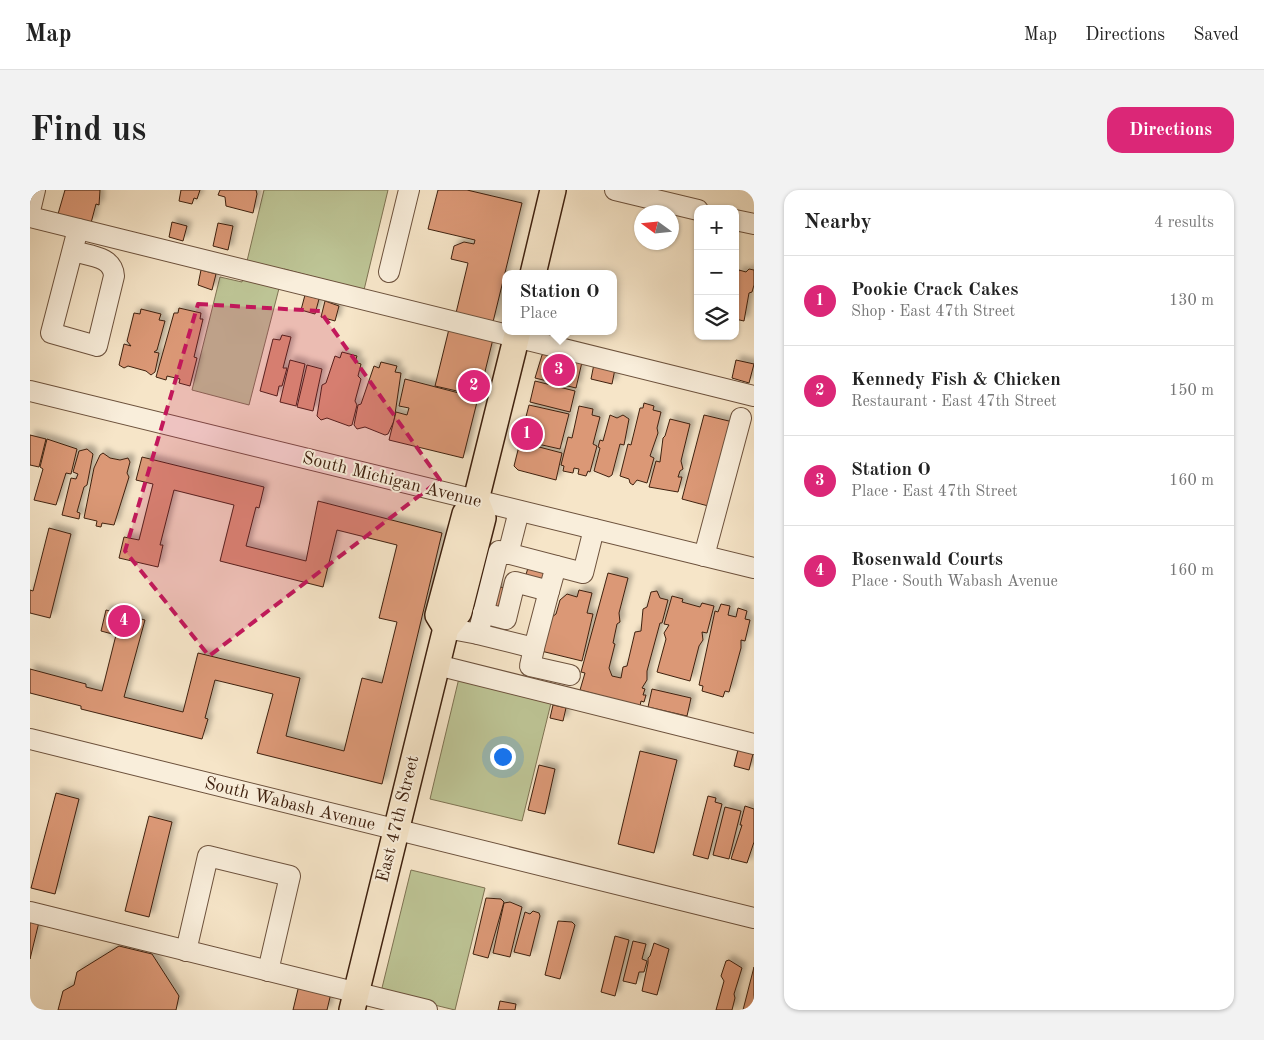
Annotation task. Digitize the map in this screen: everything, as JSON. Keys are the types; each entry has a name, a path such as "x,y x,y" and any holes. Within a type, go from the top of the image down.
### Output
{"main road":[{"path":"534,270 553,190"},
{"name":"East 47th Street","path":"446,628 438,615 465,514 476,500 518,335"},
{"name":"East 47th Street","path":"354,1001 446,628 459,612 481,574 483,518 476,500"}],"street":[{"path":"30,211 35,190"},
{"path":"389,272 408,190"},
{"path":"615,190 694,209"},
{"path":"30,217 502,331"},
{"path":"739,221 754,224"},
{"path":"73,252 108,261 114,268 98,346 51,333 78,229"},
{"path":"518,335 754,396"},
{"name":"South Michigan Avenue","path":"30,391 754,568"},
{"path":"704,556 741,418"},
{"path":"483,613 506,619 515,582 519,511"},
{"path":"478,634 483,613 481,574 499,552 583,573 594,529"},
{"path":"556,566 530,666 570,675"},
{"path":"481,574 549,591"},
{"path":"446,628 534,648"},
{"path":"437,665 754,744"},
{"name":"South Wabash Avenue","path":"30,739 754,918"},
{"path":"186,951 208,856 290,876 268,971"},
{"path":"30,912 268,971 354,1001 427,1010"}],"highlighted area":[{"path":"198,304 320,311 440,480 209,656 125,551"}],"green space":[{"path":"264,190 388,190 364,290 284,269 249,405 192,390 220,277 242,282"},
{"path":"459,678 552,699 522,821 430,799"},
{"path":"411,870 485,888 455,1010 381,992"}],"building":[{"path":"65,190 100,190 99,205 96,204 91,223 58,214"},
{"path":"181,190 200,190 197,199 194,198 192,204 179,201"},
{"path":"220,190 256,190 257,194 253,213 226,206 225,197 218,195"},
{"path":"438,190 467,190 522,203 506,270 502,270 502,285 493,322 456,313 468,263 451,259 454,246 464,242 474,244 475,240 428,229"},
{"path":"172,222 187,226 183,241 169,237"},
{"path":"218,223 233,226 228,250 213,246"},
{"path":"749,269 754,270 754,285 752,292 749,293 744,321 739,320 739,270 746,272"},
{"path":"201,270 216,274 212,290 198,285"},
{"path":"305,295 319,299 315,314 301,310"},
{"path":"325,301 339,306 335,321 321,317"},
{"path":"179,308 201,313 200,319 203,319 194,357 197,358 190,386 179,383 180,379 167,376 166,380 156,377 174,313 178,313"},
{"path":"141,309 161,314 159,320 165,321 157,350 154,352 159,353 155,372 151,375 146,371 128,366 124,368 119,365 124,344 131,346 127,341 134,313 140,314"},
{"path":"449,329 493,339 479,396 435,386"},
{"path":"282,335 291,337 283,368 287,368 277,396 260,391 273,339 280,340"},
{"path":"342,352 357,356 355,362 361,364 358,376 361,379 355,401 357,405 352,425 349,426 327,418 321,420 317,416 322,385 326,383 335,356 340,358"},
{"path":"547,352 582,362 576,388 535,378 542,355"},
{"path":"290,360 305,364 296,406 280,402"},
{"path":"736,360 754,364 749,383 732,378"},
{"path":"381,362 397,366 395,372 401,373 394,421 388,434 385,435 365,427 357,429 354,425 358,405 361,404 374,366 379,368"},
{"path":"594,364 615,369 612,384 591,379"},
{"path":"307,365 322,369 313,411 297,407"},
{"path":"405,379 478,398 463,458 389,440 396,412 407,415 409,408 399,406"},
{"path":"535,381 575,391 570,412 530,402"},
{"path":"644,403 654,406 653,410 661,412 657,428 658,433 650,456 654,458 647,483 637,480 633,485 629,479 620,476 628,444 631,445 640,408 643,408"},
{"path":"529,405 569,414 560,449 520,440"},
{"path":"579,406 593,409 592,415 600,417 593,444 597,446 590,472 588,471 586,476 578,474 579,469 574,468 573,473 563,471 564,466 561,465 568,437 572,438"},
{"path":"610,415 617,418 623,415 629,419 624,445 620,444 612,475 609,477 594,471 600,448 598,447 600,440 603,441"},
{"path":"704,415 733,422 712,507 682,499"},
{"path":"670,419 690,424 681,461 683,469 678,477 682,477 678,492 649,487 656,461 660,462 663,438"},
{"path":"30,435 46,439 39,467 30,465"},
{"path":"47,439 77,449 71,474 66,473 56,505 34,500 43,469 40,467"},
{"path":"520,442 562,453 556,480 518,470 514,466"},
{"path":"87,449 93,454 87,485 84,487 77,512 80,513 79,519 62,515 71,478 76,479 78,474 73,472 79,451"},
{"path":"103,453 110,458 120,460 128,458 130,462 127,473 129,477 114,525 102,523 101,527 96,526 97,521 84,518 94,468 100,455"},
{"path":"142,457 264,487 259,508 256,507 246,546 306,561 318,501 442,533 382,784 257,753 273,694 215,680 205,718 208,719 202,739 81,709 81,706 30,693 30,669 86,684 86,687 102,691 116,635 101,631 106,610 145,620 124,697 183,712 198,653 300,678 286,736 344,751 362,678 382,683 397,622 379,618 397,545 337,530 323,587 220,561 234,505 174,490 160,545 163,545 158,567 119,558 124,537 139,540 153,484 136,480"},
{"path":"49,528 71,534 50,618 30,613 30,590 33,591"},
{"path":"530,561 552,567 547,584 525,578"},
{"path":"608,573 628,578 619,613 620,622 617,624 613,643 615,644 609,668 612,676 621,678 623,667 627,666 635,632 641,631 643,609 647,607 651,592 657,591 660,598 668,600 647,671 647,680 642,688 645,689 643,695 646,695 644,702 641,701 640,706 580,690 585,673 581,672"},
{"path":"492,585 509,589 504,610 487,607"},
{"path":"579,590 592,593 587,613 593,614 582,661 541,651 548,620 556,614 560,600 567,594 577,597"},
{"path":"672,596 683,599 682,602 700,607 702,603 714,606 707,633 702,632 703,640 699,646 690,681 657,672 666,639 664,633 669,625 664,624"},
{"path":"721,604 730,606 728,615 736,617 738,608 747,611 745,619 750,620 745,641 741,640 741,648 729,692 725,691 723,697 702,691 703,686 699,685 715,611 718,612"},
{"path":"652,689 691,698 687,716 648,707"},
{"path":"553,705 566,708 563,721 550,718"},
{"path":"738,750 753,754 749,770 734,766"},
{"path":"640,751 677,760 654,853 618,844"},
{"path":"539,765 555,769 545,814 528,810"},
{"path":"56,793 79,799 55,894 31,888"},
{"path":"708,796 716,798 715,802 722,804 708,859 693,855"},
{"path":"745,806 754,809 754,842 747,863 731,859 742,825 740,825"},
{"path":"725,807 741,811 729,859 713,855"},
{"path":"149,816 172,822 149,917 125,911"},
{"path":"486,898 501,899 504,902 488,958 473,954"},
{"path":"510,902 522,907 510,957 493,953 504,903"},
{"path":"533,911 539,913 540,916 530,956 514,952 525,912 530,914"},
{"path":"30,919 39,922 30,959"},
{"path":"558,921 572,922 575,925 560,979 545,975"},
{"path":"615,936 629,940 615,996 601,992"},
{"path":"633,941 646,944 642,959 647,961 644,972 639,972 636,984 623,981"},
{"path":"654,943 669,949 657,995 642,991 648,958"},
{"path":"119,946 152,954 179,996 176,1010 58,1010 63,991 74,985 77,972"},
{"path":"729,960 742,968 734,994 732,1010 716,1010 724,981 721,976 726,961"},
{"path":"754,967 754,1010 743,1010"},
{"path":"299,985 331,993 327,1010 293,1010"},
{"path":"500,1001 516,1004 515,1010 498,1010"}],"place":[{"name":"Station O","path":"559,370"},
{"name":"Kennedy Fish & Chicken","path":"474,386"},
{"name":"Pookie Crack Cakes","path":"527,434"},
{"name":"Rosenwald Courts","path":"124,621"}]}
